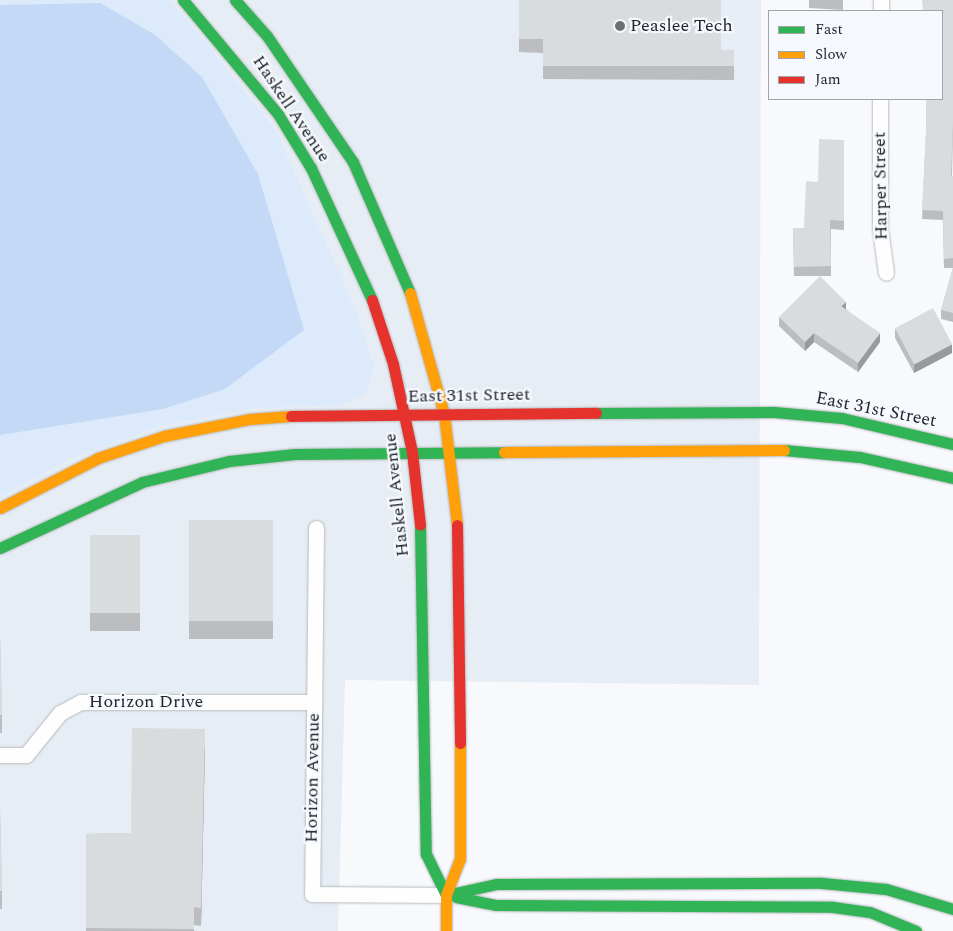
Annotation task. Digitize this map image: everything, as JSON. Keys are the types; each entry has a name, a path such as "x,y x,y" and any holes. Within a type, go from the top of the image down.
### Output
{"main road":[{"name":"Haskell Avenue","path":"183,0 278,114 328,199 378,314 406,414 412,452 422,548 426,854 446,895"},
{"name":"Haskell Avenue","path":"235,0 278,51 356,170 406,277 444,414 452,452 461,558 460,859 446,895 446,931"},
{"name":"East 31st Street","path":"0,508 98,458 182,432 259,419 406,414 774,412 842,418 953,444"},
{"path":"0,548 112,494 196,468 295,454 797,450 860,457 953,478"},
{"path":"446,895 496,884 822,883 886,890 953,909"},
{"path":"446,895 496,906 833,907 870,912 916,931"}],"street":[{"name":"Harper Street","path":"880,100 880,229 886,274"},
{"name":"Horizon Avenue","path":"316,528 312,894 446,895"},
{"name":"Horizon Drive","path":"0,754 26,754 60,713 81,702 314,702"}],"shaded area":[{"path":"0,0 761,0 759,685 345,680 338,931 0,931"},
{"path":"0,0 169,0 185,17 276,131 357,313 374,366 366,394 341,405 257,408 161,426 68,460 0,497"},
{"path":"100,3 154,34 202,77 258,174 304,330 225,389 163,409 0,435 0,5"}],"building":[{"name":"Peaslee Tech","path":"519,0 721,0 721,50 734,50 734,66 543,66 543,39 519,39"},
{"path":"922,0 953,0 951,176 953,176 953,258 944,259 943,211 922,210 926,100 943,100 943,10 923,10"},
{"path":"819,139 844,140 844,221 830,220 831,266 794,267 793,228 804,228 806,181 818,182"},
{"path":"953,267 953,313 941,310"},
{"path":"820,276 846,302 841,306 880,333 858,363 814,333 805,342 779,317"},
{"path":"933,308 952,344 914,364 895,328"},
{"path":"189,520 273,520 273,621 189,621"},
{"path":"90,535 140,535 140,613 90,613"},
{"path":"0,636 2,715 0,715"},
{"path":"132,728 205,729 201,908 194,907 194,929 86,928 86,834 131,833"},
{"path":"0,809 2,891 0,891"}],"traffic: fast":[{"path":"183,0 278,114 311,168 372,300"},
{"path":"235,0 267,36 353,162 410,293"},
{"path":"596,413 774,412 842,418 953,444"},
{"path":"784,450 860,457 953,478"},
{"path":"0,548 142,482 229,461 295,454 504,452"},
{"path":"420,525 426,854 446,895"},
{"path":"446,895 496,884 822,883 886,889 953,909"},
{"path":"456,897 496,905 833,907 870,912 916,931"}],"traffic: slow":[{"path":"410,293 444,414 457,525"},
{"path":"0,508 98,458 164,436 250,419 291,416"},
{"path":"504,452 784,450"},
{"path":"446,931 446,895 460,859 460,743"}],"traffic: jam":[{"path":"372,300 393,364 412,452 420,525"},
{"path":"291,416 596,413"},
{"path":"457,525 460,743"}],"place":[{"name":"Peaslee Tech","path":"620,26"}]}
